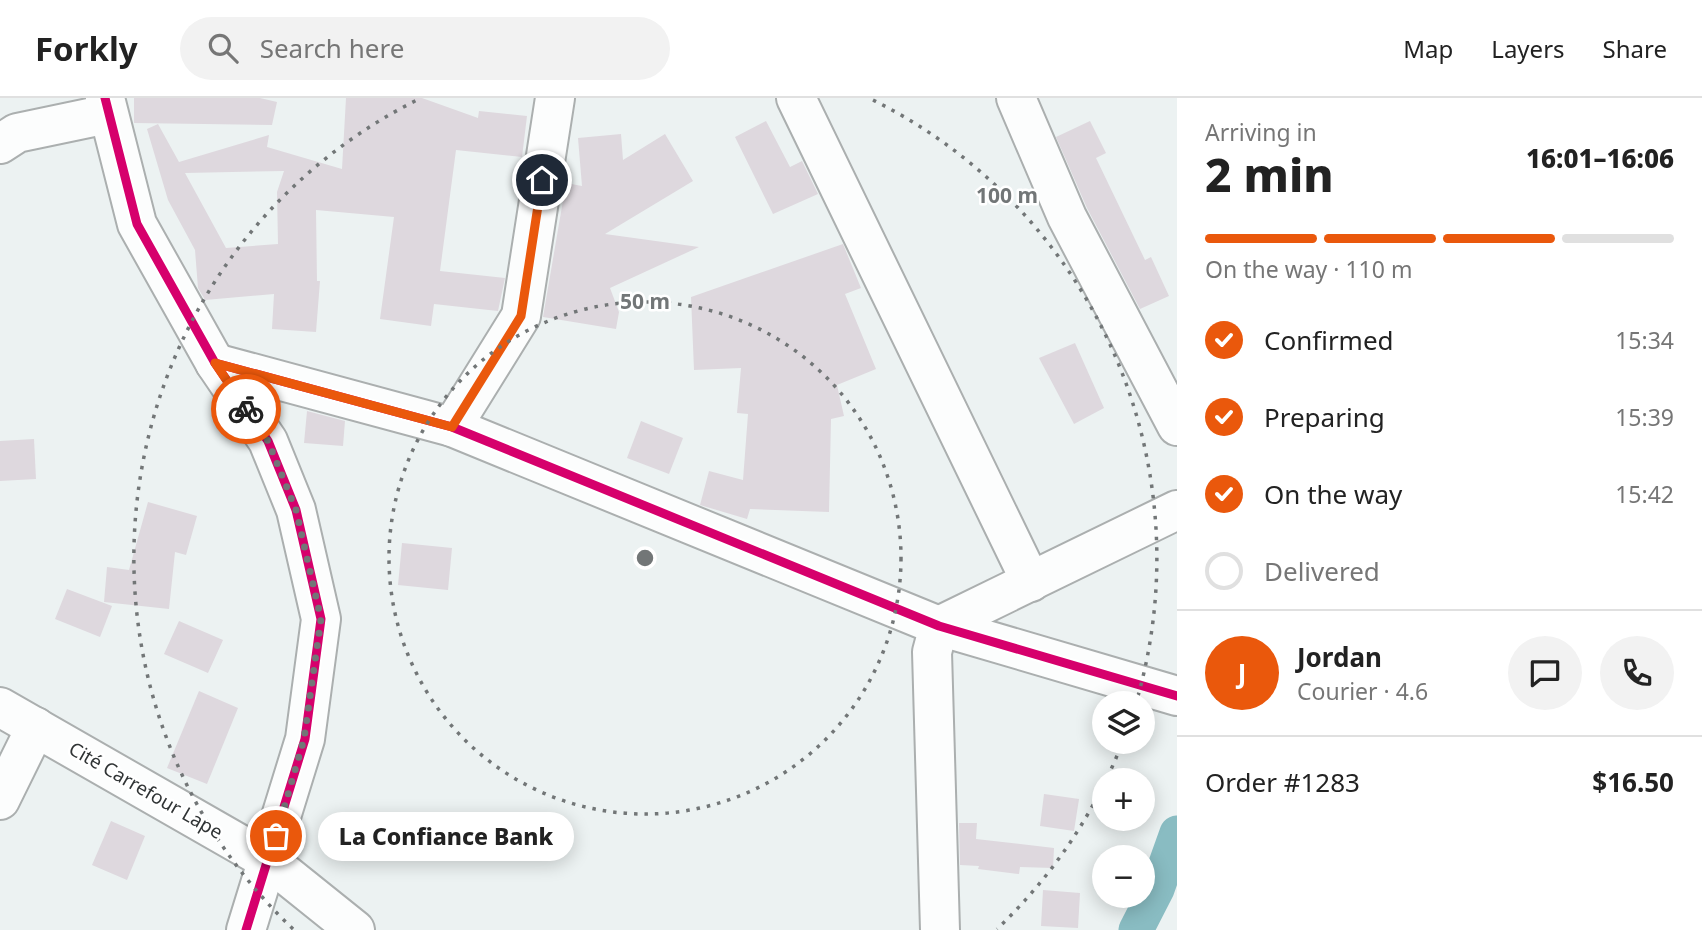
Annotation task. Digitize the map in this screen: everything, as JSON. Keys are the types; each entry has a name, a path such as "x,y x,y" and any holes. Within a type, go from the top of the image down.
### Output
{"street":[{"path":"452,427 521,316 555,98"},
{"path":"796,98 1031,582"},
{"path":"1016,98 1067,217 1177,426"},
{"path":"0,144 17,133 106,106 137,224 215,363 268,441 296,510 321,619 304,739 246,930"},
{"path":"215,363 452,427 939,625 1177,696"},
{"path":"939,625 1177,510"},
{"path":"939,625 932,652 940,930"},
{"name":"Cité Carrefour Lape","path":"0,707 269,861 355,930"},
{"path":"0,800 36,727"}],"building":[{"path":"134,98 260,98 277,102 272,125 134,123"},
{"path":"346,98 422,98 478,118 479,111 527,116 522,157 456,150 440,271 505,278 498,311 434,304 431,326 380,319 394,217 316,210 317,281 320,281 316,332 272,329 274,294 205,300 198,288 195,250 168,200 147,129 158,124 179,162 269,135 267,147 342,169","holes":["284,171 277,192 278,244 226,248 185,173"]},
{"path":"766,121 790,167 802,161 818,194 773,214 735,137"},
{"path":"1090,121 1106,153 1096,158 1145,260 1151,257 1169,296 1140,309 1087,208 1056,137"},
{"path":"621,134 623,160 665,134 693,181 605,234 699,247 610,288 619,312 616,329 543,317 566,183 582,186 578,138"},
{"path":"843,244 861,288 845,294 876,369 837,385 844,416 831,419 829,512 750,509 747,519 700,505 709,471 743,480 748,414 737,413 741,368 694,370 691,297"},
{"path":"1075,343 1104,408 1074,424 1039,358"},
{"path":"307,411 345,421 343,446 304,443"},
{"path":"641,421 683,438 669,474 627,458"},
{"path":"34,439 36,479 0,481 0,441"},
{"path":"148,502 197,516 186,555 175,552 169,609 104,602 107,567 129,570"},
{"path":"402,543 452,548 448,590 398,585"},
{"path":"67,589 112,606 100,637 55,619"},
{"path":"179,621 223,640 208,673 164,654"},
{"path":"199,691 238,708 207,784 167,768"},
{"path":"1044,794 1079,799 1074,831 1040,826"},
{"path":"111,821 145,836 127,880 92,865"},
{"path":"959,823 977,823 976,839 1054,848 1053,868 1020,867 1019,874 960,865"},
{"path":"1043,890 1080,893 1078,928 1041,926"}],"waterway":[{"path":"1136,930 1157,889 1177,833"}],"cycle path":[{"path":"105,98 137,224 215,363 268,441 296,510 321,619 305,739 246,930"},
{"path":"215,363 452,427 939,626 1177,696"}],"way so far":[{"path":"246,409 268,441 296,510 321,619 304,739 276,836"}],"place":[{"name":"La Confiance Bank","path":"276,836"}],"route":[{"path":"246,409 215,363 452,427 521,316 542,180"}]}
